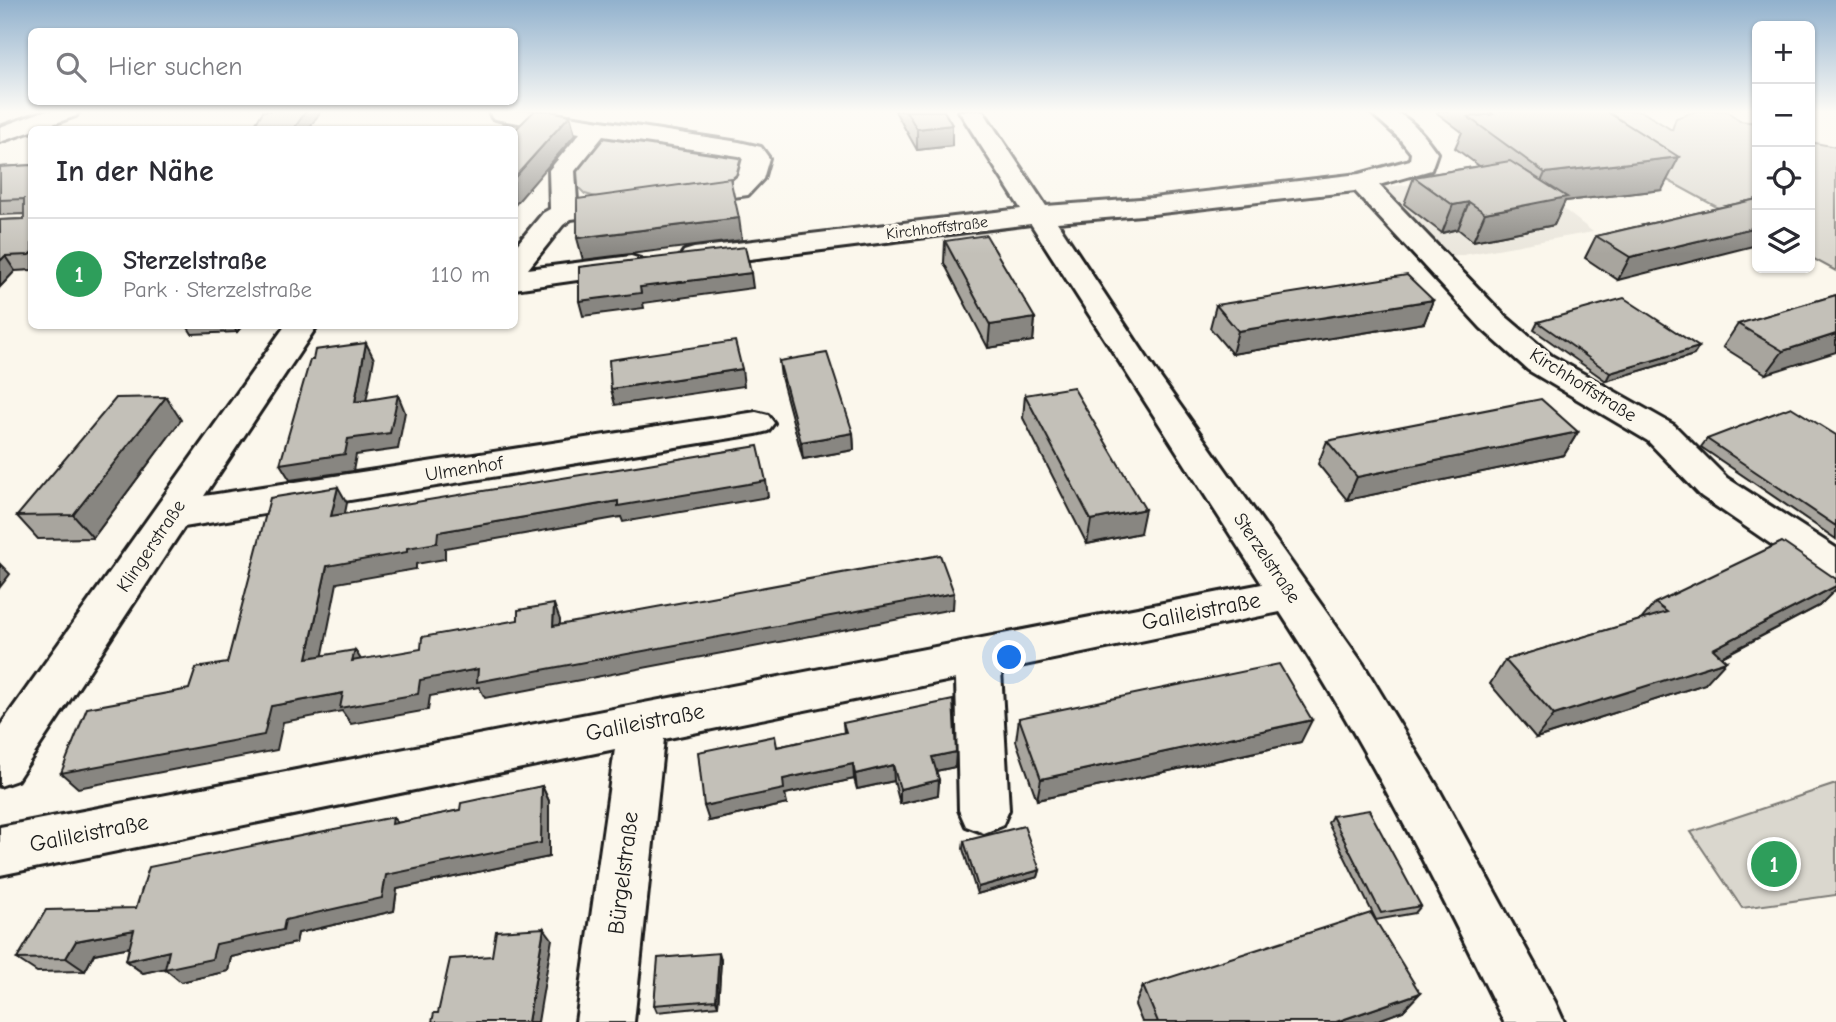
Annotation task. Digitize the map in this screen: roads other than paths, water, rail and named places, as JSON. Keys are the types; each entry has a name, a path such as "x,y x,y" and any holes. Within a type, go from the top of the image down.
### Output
{"street":[{"path":"564,212 562,170 571,159"},
{"path":"518,263 553,219 564,212 739,188 750,179 756,159"},
{"name":"Sterzelstraße","path":"1002,159 1129,355 1347,677 1420,802 1535,1022"},
{"name":"Kirchhoffstraße","path":"518,280 1038,215 1153,206 1361,182 1422,166 1423,159"},
{"name":"Kirchhoffstraße","path":"1361,182 1492,321 1540,362 1661,433 1714,488 1836,568"},
{"name":"Klingerstraße","path":"0,765 299,329"},
{"name":"Ulmenhof","path":"173,515 756,423"},
{"name":"Galileistraße","path":"0,851 1291,594"},
{"path":"978,656 984,810"},
{"name":"Bürgelstraße","path":"605,1022 642,723"}],"place":[{"name":"Sterzelstraße","path":"1774,864"}]}
